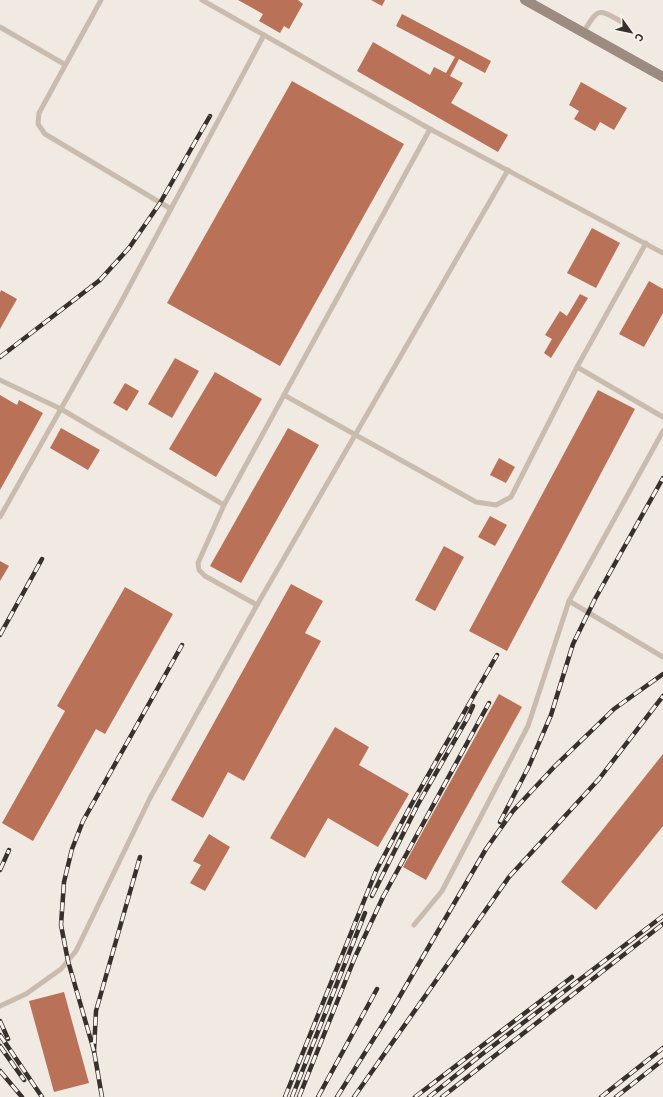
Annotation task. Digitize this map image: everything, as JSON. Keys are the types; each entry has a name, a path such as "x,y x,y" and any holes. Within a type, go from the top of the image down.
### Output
{"main road":[{"path":"524,0 663,77"}],"lane":[{"path":"101,0 64,64 39,113 38,124 45,134 171,209"},
{"path":"202,0 430,129 663,253"},
{"path":"583,33 594,15 598,12 604,12 624,23"},
{"path":"0,27 64,64"},
{"path":"0,517 120,304 264,35"},
{"path":"257,605 205,576 199,570 198,563 224,505 430,129"},
{"path":"0,1006 32,990 60,968 76,951 150,798 257,605 508,170"},
{"path":"284,395 476,502 496,505 511,497 577,367 646,243"},
{"path":"577,367 663,417"},
{"path":"0,380 61,409 224,505"},
{"path":"414,924 442,891 528,726 569,601 663,431"},
{"path":"569,601 663,657"}],"building":[{"path":"238,0 298,0 303,4 289,29 284,26 280,33 259,21 263,14"},
{"path":"371,0 385,0 382,6"},
{"path":"402,14 491,61 485,73 459,59 450,76 463,83 451,103 508,135 498,152 357,71 373,42 430,75 434,67 446,73 455,57 396,26"},
{"path":"292,81 404,144 280,366 167,303"},
{"path":"581,82 627,108 614,130 600,122 595,131 574,119 579,111 569,105"},
{"path":"592,228 620,243 596,288 567,273"},
{"path":"649,281 663,289 663,313 644,347 619,334"},
{"path":"1,290 17,299 0,329 0,293"},
{"path":"580,294 588,298 551,358 544,353 552,339 545,335 560,311 567,316"},
{"path":"175,358 199,371 172,418 148,404"},
{"path":"215,372 262,399 216,477 169,449"},
{"path":"125,383 139,391 127,411 113,403"},
{"path":"598,390 635,409 507,651 469,631"},
{"path":"0,395 17,405 19,400 43,413 0,490"},
{"path":"61,428 100,450 88,470 50,448"},
{"path":"288,428 319,445 241,583 210,566"},
{"path":"499,458 515,467 506,483 490,475"},
{"path":"490,516 507,525 495,546 478,537"},
{"path":"444,546 464,557 435,611 415,600"},
{"path":"0,561 9,566 0,581"},
{"path":"291,584 323,601 305,633 321,641 244,781 228,772 203,818 171,800"},
{"path":"125,587 173,614 105,734 96,729 33,841 2,823 65,711 57,706"},
{"path":"499,694 522,707 426,880 403,867"},
{"path":"335,727 369,747 359,765 409,794 378,847 328,818 305,858 270,838"},
{"path":"663,754 663,826 596,910 561,882"},
{"path":"209,834 230,847 205,891 190,883 201,865 193,861"},
{"path":"64,992 89,1083 54,1092 29,1001"}],"railway":[{"path":"0,357 100,280 129,248 160,203 210,116"},
{"path":"500,822 529,766 551,715 573,644 595,599 663,478"},
{"path":"0,635 42,559"},
{"path":"94,1051 68,961 61,925 64,882 72,849 83,821 182,645"},
{"path":"285,1097 376,871 411,805 497,655"},
{"path":"337,1097 390,1013 486,849 513,811 555,766 614,709 663,674"},
{"path":"354,1097 509,877 599,779 663,696"},
{"path":"299,1097 355,957 383,897 489,703"},
{"path":"372,896 417,806 473,706"},
{"path":"0,870 9,850"},
{"path":"102,1097 94,1051 96,1011 140,857"},
{"path":"292,1097 365,913"},
{"path":"429,1097 481,1055 663,916"},
{"path":"442,1097 663,924"},
{"path":"415,1097 572,977"},
{"path":"318,1097 377,989"},
{"path":"0,1021 8,1039"},
{"path":"0,1035 42,1097"},
{"path":"0,1046 24,1080"},
{"path":"601,1097 663,1048"},
{"path":"616,1097 663,1060"},
{"path":"0,1071 22,1097"}]}
